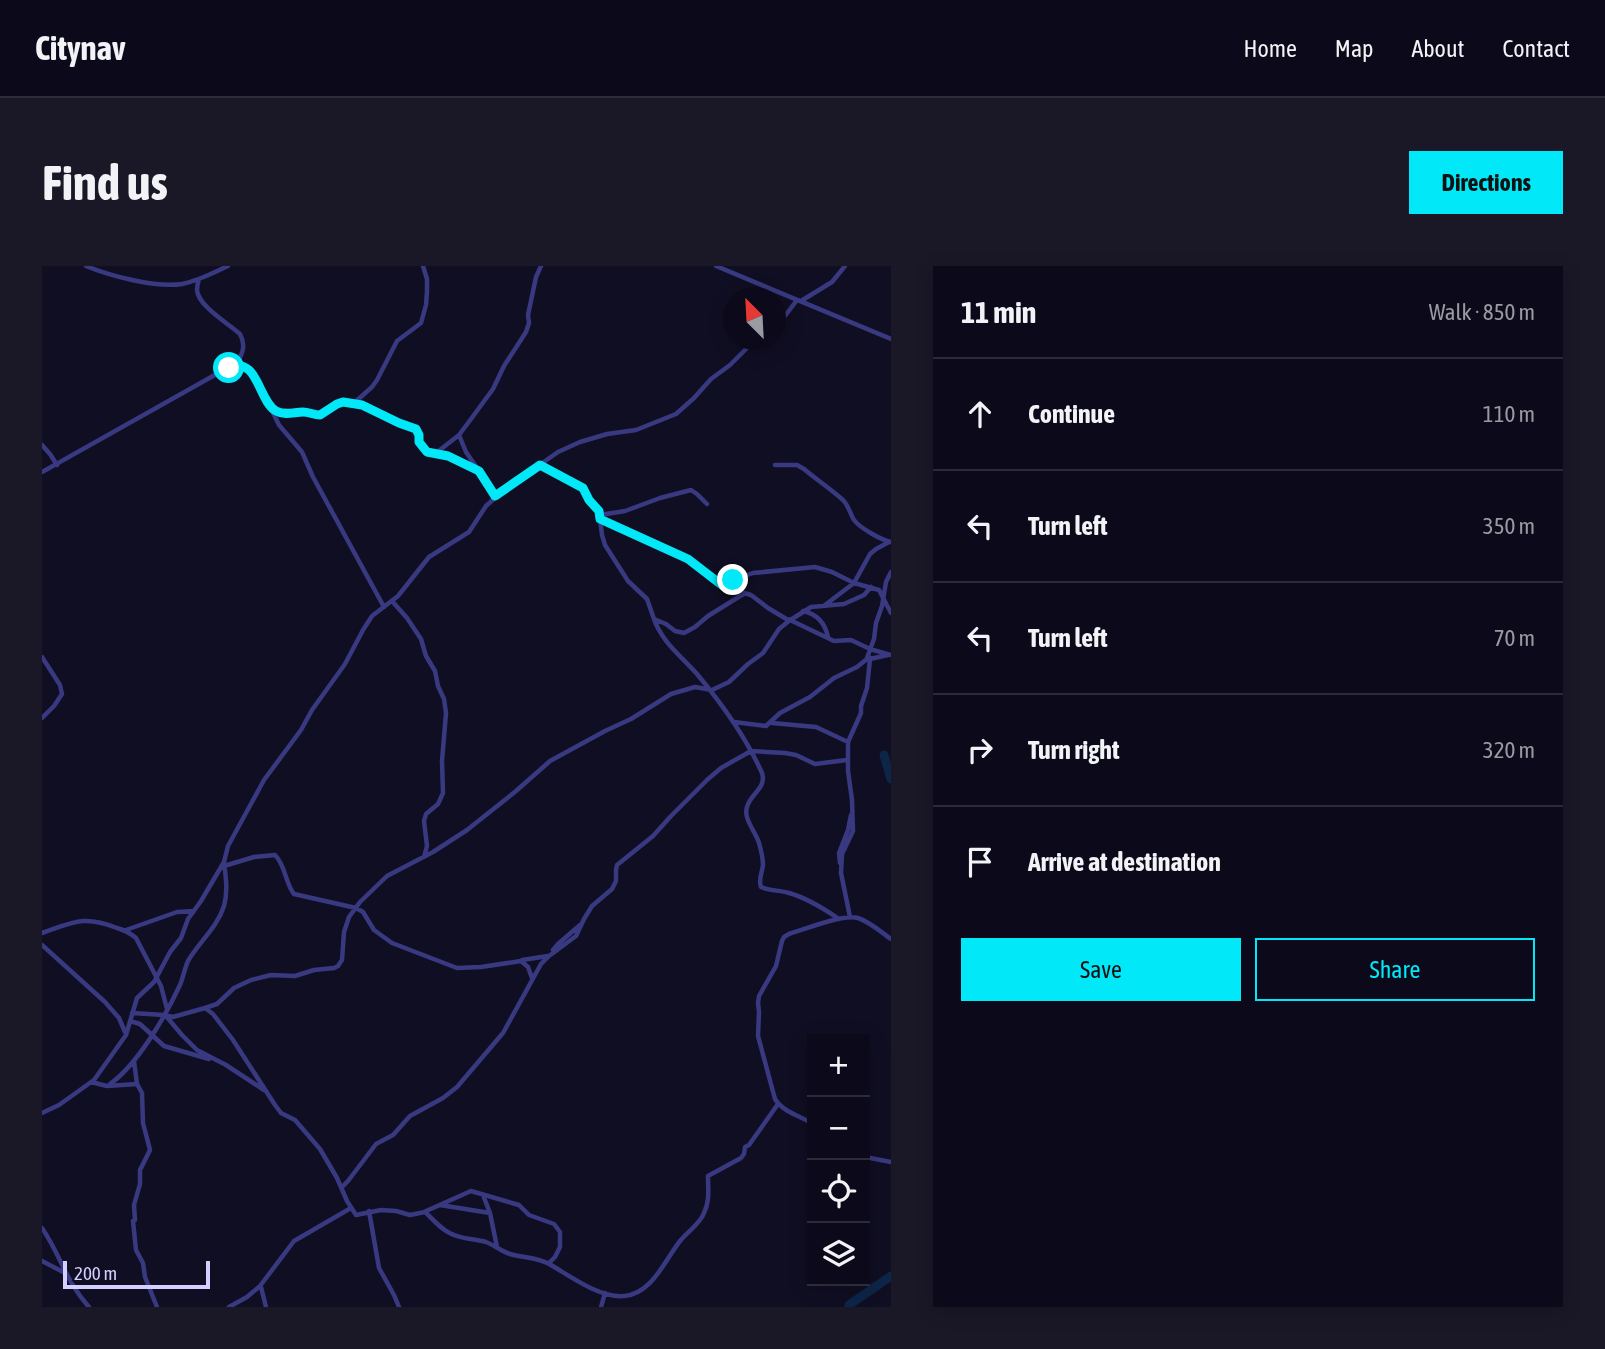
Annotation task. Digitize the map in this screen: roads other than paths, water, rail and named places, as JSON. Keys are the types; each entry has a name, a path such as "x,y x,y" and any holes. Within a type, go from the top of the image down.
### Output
{"street":[{"path":"86,266 127,279 169,285 199,279 228,266"},
{"path":"353,403 377,380 397,341 421,323 428,292 423,266"},
{"path":"436,453 459,435 486,399 526,332 536,277 541,266"},
{"path":"716,266 891,339"},
{"path":"786,315 799,301 832,282 845,266"},
{"path":"42,472 235,365 243,352 242,338 198,296 196,289 199,279"},
{"path":"107,1086 122,1076 166,1013 190,959 211,931 224,907 227,888 224,864 228,846 264,780 301,730 373,617 392,601 429,557 469,532 495,496 558,452 580,442 636,429 676,414 745,350"},
{"path":"235,365 251,371 279,425 302,452 384,607"},
{"path":"269,406 285,414 305,412 315,415 323,414 337,404 362,405 416,429 423,449 448,456 479,471"},
{"path":"459,435 466,452 495,496"},
{"path":"42,445 57,465"},
{"path":"540,465 583,488 600,517 605,545 628,581 647,599 662,636 709,690 751,751 764,779 747,805 746,812 759,842 763,869 759,881 761,887 788,892 814,902 839,919"},
{"path":"775,465 797,465 804,469 845,502 852,518 864,530 890,542"},
{"path":"600,517 691,490 707,504"},
{"path":"600,517 688,559 723,586 751,595 790,620 828,638 851,640 890,655"},
{"path":"825,606 854,583 876,548 890,542"},
{"path":"723,586 753,573 815,567 879,590 891,613"},
{"path":"850,917 839,860 852,813 848,741 861,713 871,649 886,582 891,572"},
{"path":"132,1013 166,1013 173,1017 217,1004 234,988 251,981 279,974 295,976 338,966 342,960 345,925 360,902 387,876 433,852 477,822 550,761 631,719 671,694 695,687 716,689 735,679 742,669 763,653 779,629 803,611 811,607 844,604 864,595 871,587"},
{"path":"654,619 684,633 745,593"},
{"path":"392,601 421,639 426,656 435,671 446,713 442,761 443,793 438,804 426,814 424,821 427,846 424,857"},
{"path":"803,611 813,614 823,623 828,638"},
{"path":"733,722 766,726 780,713 810,697 834,678 869,659 890,655"},
{"path":"42,657 60,685 62,694 42,718"},
{"path":"771,723 816,727 848,741"},
{"path":"341,1187 376,1144 393,1135 410,1116 457,1087 503,1033 532,979 550,955 576,936 592,906 612,889 616,881 615,870 620,862 653,836 721,768 751,751 796,755 815,764 847,760"},
{"path":"42,1113 59,1105 92,1082 126,1035 137,998 157,977 181,937 188,919 224,864 275,855 281,862 290,890 294,894 356,908 363,912 374,930 392,943 457,968 481,967 550,955"},
{"path":"122,929 177,912 194,911"},
{"path":"807,1120 778,1104 758,1036 759,996 776,966 784,937 850,917 863,920 891,939"},
{"path":"42,933 87,920 122,929 136,938 163,991 166,1013 191,1045 267,1093"},
{"path":"42,945 105,1002 121,1021 126,1035"},
{"path":"521,961 528,967 532,979"},
{"path":"205,1008 233,1040 281,1112 295,1120 320,1149 356,1214 389,1210 410,1215 471,1191 519,1205 529,1215 557,1227 560,1247 549,1264"},
{"path":"130,1021 140,1024 164,1046 220,1061"},
{"path":"134,1060 137,1084 142,1093 143,1123 150,1150 140,1170 140,1184 134,1205 134,1234 136,1250 157,1307"},
{"path":"92,1082 107,1086 137,1084"},
{"path":"423,1212 455,1236 479,1240 510,1254 549,1264 576,1281 613,1296 630,1295 648,1283 669,1259 677,1244 704,1216 709,1196 708,1177 741,1158 744,1149 778,1104"},
{"path":"870,1158 891,1162"},
{"path":"482,1194 498,1248"},
{"path":"439,1204 489,1213"},
{"path":"229,1307 261,1286 294,1241 351,1208"},
{"path":"369,1211 379,1268 399,1307"},
{"path":"42,1228 64,1272 89,1307"},
{"path":"42,1261 64,1272"},
{"path":"261,1286 266,1307"},
{"path":"601,1307 605,1293"}],"waterway":[{"path":"884,755 891,779"},
{"path":"849,1307 891,1276"}]}
